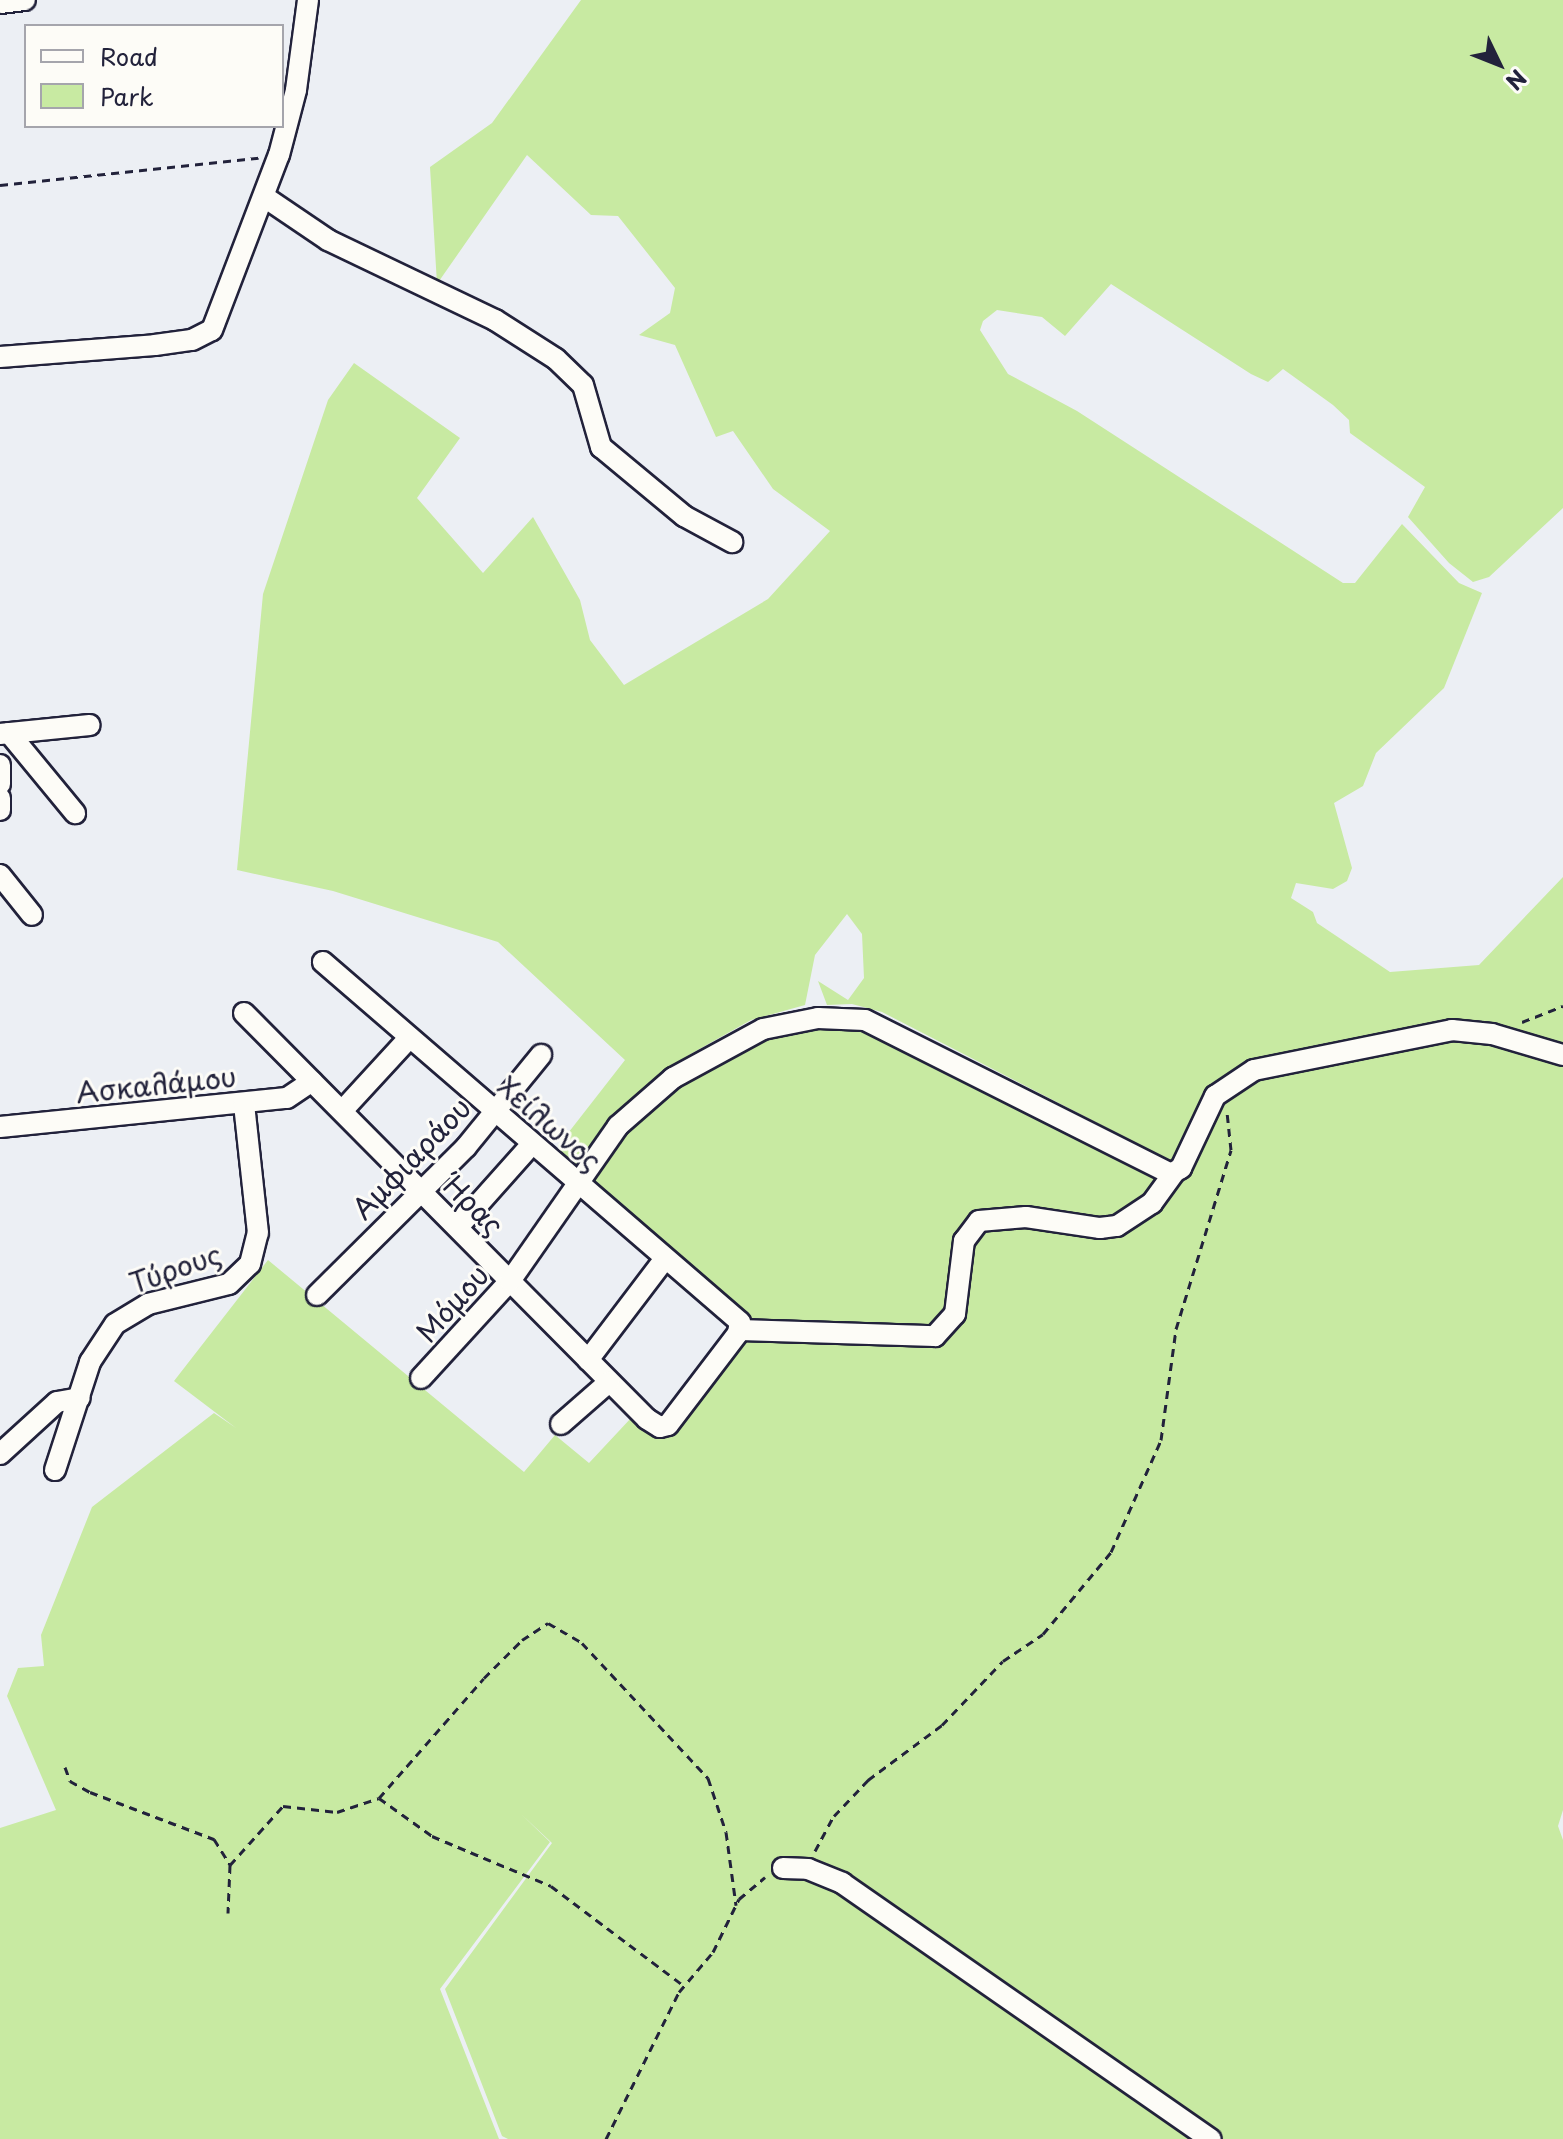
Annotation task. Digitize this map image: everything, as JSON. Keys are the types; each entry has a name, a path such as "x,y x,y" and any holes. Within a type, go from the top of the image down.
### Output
{"street":[{"path":"0,3 25,0"},
{"path":"0,357 205,336 222,315 266,198 296,90 308,0"},
{"path":"266,198 321,236 495,320 556,359 581,382 601,447 684,516 732,542"},
{"path":"4,734 90,725"},
{"path":"4,734 75,813"},
{"path":"0,765 0,784"},
{"path":"0,798 0,810"},
{"path":"0,875 32,915"},
{"name":"Χείλωνος","path":"323,962 741,1327"},
{"name":"Ήρας","path":"244,1013 651,1422 668,1425 741,1327"},
{"name":"Μόμου","path":"421,1378 510,1281 618,1126 702,1059 763,1029 849,1017 880,1026 1173,1174"},
{"path":"741,1327 935,1336 955,1314 964,1241 979,1221 1026,1217 1100,1228 1117,1226 1152,1203 1181,1168 1218,1092 1244,1073 1286,1061 1438,1031 1492,1034 1563,1055"},
{"path":"342,1111 410,1037"},
{"name":"Αμφιαράου","path":"317,1295 421,1191 494,1112 541,1055"},
{"name":"Ασκαλάμου","path":"0,1127 244,1104 294,1096 312,1081"},
{"name":"Τύρους","path":"55,1470 96,1350 115,1324 148,1304 229,1284 250,1264 258,1233 244,1104"},
{"path":"458,1227 531,1145"},
{"path":"588,1360 664,1260"},
{"path":"561,1424 609,1382"},
{"path":"0,1454 57,1402 80,1398"},
{"path":"783,1868 805,1869 842,1883 1211,2139"}],"path":[{"path":"0,185 279,155"},
{"path":"1492,1034 1563,1006"},
{"path":"805,1869 834,1816 868,1780 942,1725 1003,1661 1043,1634 1111,1552 1161,1440 1179,1316 1231,1150 1229,1121 1218,1092"},
{"path":"230,1865 283,1806 337,1812 379,1798 484,1678 522,1640 548,1623 582,1643 708,1778 726,1832 736,1905"},
{"path":"65,1767 70,1781 90,1792 214,1839 230,1865 228,1913"},
{"path":"379,1798 432,1836 551,1886 684,1986"},
{"path":"606,2139 684,1986 713,1952 736,1905 759,1881 783,1868"}],"green space":[{"path":"581,0 1563,0 1563,508 1489,577 1473,582 1449,563 1408,517 1425,487 1350,433 1349,420 1333,405 1283,369 1268,382 1251,374 1111,284 1065,336 1042,317 997,310 983,321 980,330 1008,374 1077,411 1343,583 1355,583 1402,524 1459,583 1482,593 1444,688 1376,753 1363,786 1334,803 1352,868 1347,881 1333,889 1296,883 1291,898 1313,912 1317,923 1390,972 1479,965 1563,877 1563,1045 1483,1021 1455,1019 1256,1059 1213,1084 1173,1162 882,1012 852,1004 827,1005 818,981 848,1000 864,978 862,934 847,914 815,955 805,1005 751,1020 687,1056 620,1111 578,1169 564,1160 558,1146 625,1060 498,942 333,891 237,870 263,594 328,400 354,363 460,438 417,498 483,573 533,517 580,600 590,640 624,685 768,599 830,531 773,489 733,431 716,437 675,345 639,335 670,313 675,288 618,216 591,215 527,155 437,284 430,167 492,123"},
{"path":"858,1026 1178,1183 1188,1176 1225,1099 1257,1077 1423,1040 1475,1037 1563,1061 1563,1810 1558,1826 1563,1840 1563,2139 508,2139 502,2136 445,1989 552,1843 521,1814 550,1842 440,1989 499,2139 0,2139 0,1828 56,1810 7,1696 18,1668 44,1666 41,1635 92,1507 214,1413 236,1428 174,1381 268,1260 524,1472 555,1435 589,1463 632,1417 677,1428 749,1332 591,1182 620,1137 651,1105 736,1048 788,1029"}]}
